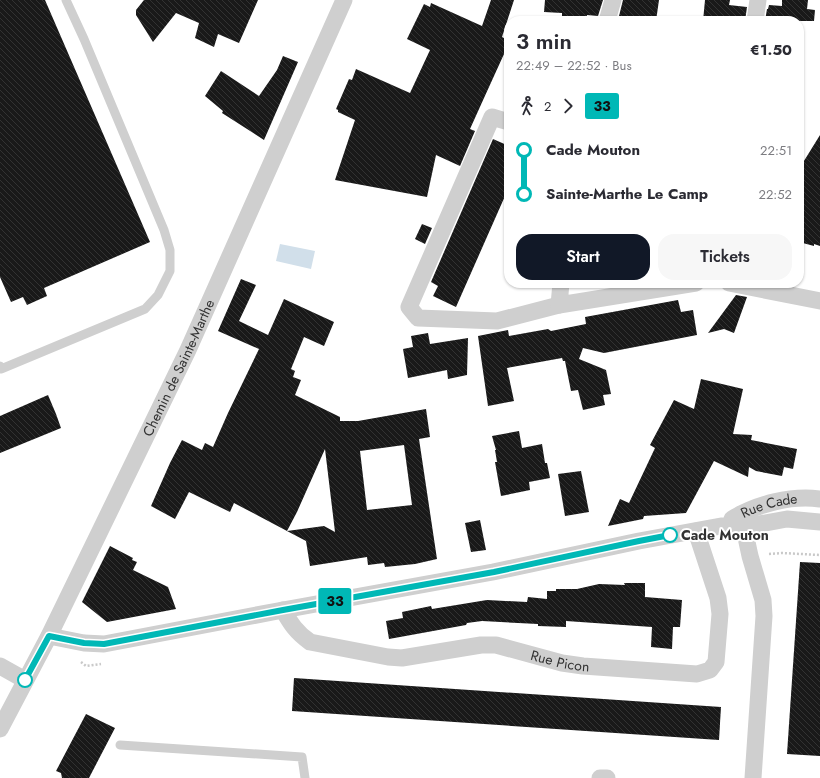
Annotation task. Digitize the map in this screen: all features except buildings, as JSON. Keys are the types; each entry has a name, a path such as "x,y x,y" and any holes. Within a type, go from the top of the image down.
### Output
{"street":[{"name":"Chemin de Sainte-Marthe","path":"0,729 49,636 188,350 344,0"},
{"path":"608,16 613,0"},
{"path":"756,16 758,0"},
{"path":"504,121 492,117 409,307 418,318 497,321 559,305 665,288"},
{"path":"559,305 561,288"},
{"path":"754,288 820,301"},
{"name":"Rue Cade","path":"742,520 768,503 808,497 820,499"},
{"name":"Rue Cade","path":"787,519 820,506"},
{"name":"Rue Cade","path":"49,636 84,643 104,644 494,572 639,541 721,526 742,520 787,519 820,522"},
{"path":"742,520 750,556 763,600 764,616 753,778"},
{"name":"Rue Picon","path":"283,610 300,635 310,642 388,657 402,658 481,645 496,645 562,663 591,667 697,674 710,670 716,662 720,614 718,598 696,531"},
{"path":"0,666 25,680"},
{"path":"600,778 607,778"}],"lane":[{"path":"0,368 145,309 158,295 170,271 170,250 164,230 84,39 66,0"},
{"path":"120,745 302,757 305,778"}],"path":[{"path":"750,556 782,553 820,555"}],"shaded area":[{"path":"280,244 315,251 311,269 276,261"}],"bus line":[{"name":"33","path":"25,680 49,636 84,643 104,644 494,572 670,535"}],"place":[{"name":"Cade Mouton","path":"670,535"}]}
